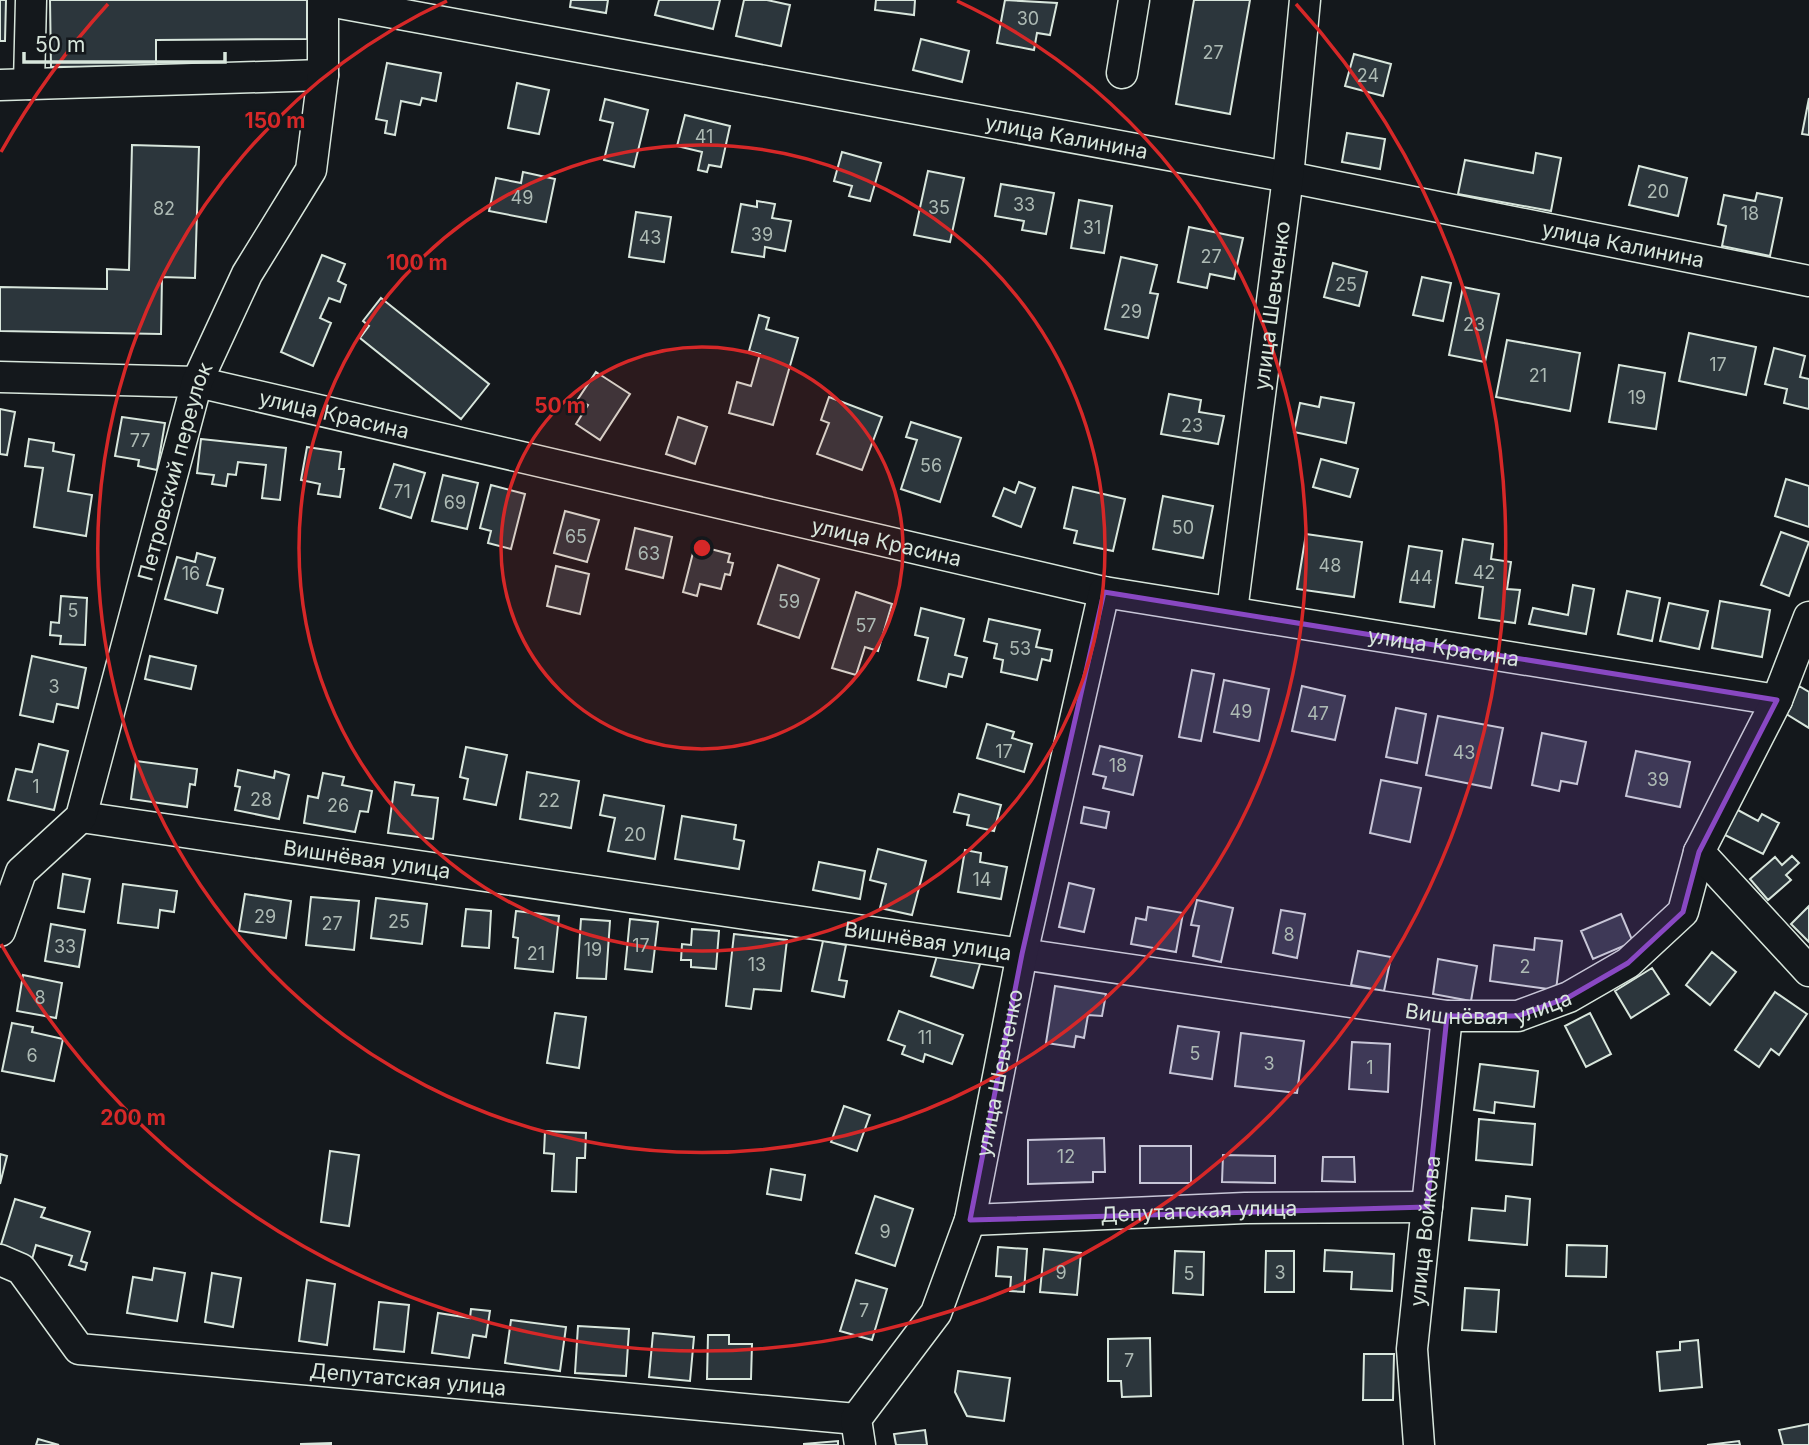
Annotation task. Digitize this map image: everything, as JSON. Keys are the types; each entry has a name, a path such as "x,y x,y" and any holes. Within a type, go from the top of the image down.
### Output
{"street":[{"path":"29,84 31,0"},
{"name":"улица Калинина","path":"323,0 1288,177 1809,281"},
{"name":"Петровский переулок","path":"81,817 197,382 247,274 311,170 323,75 323,0"},
{"path":"1122,73 1134,0"},
{"name":"улица Шевченко","path":"1232,611 1288,177 1305,0"},
{"path":"0,85 323,75"},
{"name":"улица Красина","path":"0,377 197,382 1104,592 1777,700"},
{"name":"улица Шевченко","path":"858,1432 936,1312 970,1220 1022,954 1104,592"},
{"name":"Вишнёвая улица","path":"81,817 1447,1016 1518,1016 1569,996 1628,963 1684,912 1699,852 1777,700 1809,617"},
{"path":"0,931 21,872 81,817"},
{"path":"1699,852 1809,971"},
{"name":"улица Войкова","path":"1419,1445 1412,1349 1447,1016"},
{"name":"Депутатская улица","path":"970,1220 1245,1208 1427,1207"},
{"name":"Депутатская улица","path":"0,1261 21,1269 79,1349 858,1432"}],"highlighted area":[{"path":"1104,592 1777,700 1699,852 1683,912 1628,963 1569,997 1518,1016 1447,1016 1427,1207 970,1220 1022,954"}],"building":[{"path":"0,0 6,0 5,41 0,41"},
{"path":"50,0 307,0 307,39 156,40 156,66 51,67"},
{"path":"571,0 608,0 606,13 570,7"},
{"path":"659,0 720,0 713,29 655,15"},
{"path":"744,0 767,0 790,5 781,46 736,36"},
{"path":"876,0 915,0 914,15 875,10"},
{"path":"1005,0 1057,3 1050,35 1037,33 1034,50 997,43"},
{"path":"1194,0 1250,0 1230,114 1176,104"},
{"path":"921,39 969,51 962,82 913,70"},
{"path":"1354,54 1391,64 1383,96 1345,86"},
{"path":"387,63 441,73 436,101 422,98 420,105 401,101 395,135 385,133 387,121 376,119"},
{"path":"517,83 549,90 539,134 508,128"},
{"path":"1809,98 1809,135 1802,134"},
{"path":"605,99 648,110 634,167 604,160 613,123 600,120"},
{"path":"685,115 730,126 721,167 709,165 707,172 698,170 702,152 677,146"},
{"path":"1347,133 1385,139 1380,169 1342,162"},
{"path":"132,145 199,147 195,278 162,277 161,334 0,331 0,287 107,289 107,269 129,270"},
{"path":"842,152 881,163 870,201 849,196 852,186 834,181"},
{"path":"1536,153 1561,158 1551,211 1458,194 1465,160 1533,173"},
{"path":"1639,166 1687,178 1678,216 1629,205"},
{"path":"928,171 964,178 950,242 914,235"},
{"path":"523,172 555,179 546,222 489,211 496,178 521,183"},
{"path":"1001,184 1054,193 1046,234 1022,230 1024,221 995,216"},
{"path":"1757,193 1782,198 1770,256 1722,246 1726,226 1718,224 1724,195 1755,201"},
{"path":"1079,200 1112,206 1104,253 1071,248"},
{"path":"757,201 775,204 772,218 791,221 785,251 765,247 764,257 732,252 741,204 757,207"},
{"path":"636,212 671,217 664,262 629,257"},
{"path":"1189,227 1243,238 1234,279 1210,274 1207,288 1178,282"},
{"path":"322,255 345,264 338,281 346,285 340,302 329,298 320,318 331,323 313,366 281,352"},
{"path":"1121,257 1157,265 1150,293 1158,294 1148,338 1105,329"},
{"path":"1333,263 1367,272 1359,306 1324,297"},
{"path":"1422,277 1451,283 1443,321 1413,315"},
{"path":"1463,287 1499,294 1485,362 1449,355"},
{"path":"381,298 489,384 461,419 360,338 369,326 363,321"},
{"path":"759,315 769,318 766,329 798,338 773,425 729,413 737,382 751,386 760,354 749,351"},
{"path":"1689,333 1756,347 1746,395 1679,381"},
{"path":"1507,340 1580,353 1570,411 1496,397"},
{"path":"1774,348 1805,356 1800,377 1809,379 1809,409 1784,403 1787,389 1765,384"},
{"path":"1619,365 1665,373 1656,429 1609,422"},
{"path":"596,372 630,394 600,440 576,424 588,405 578,399"},
{"path":"1169,394 1201,400 1199,412 1224,416 1218,444 1161,434"},
{"path":"829,397 882,417 862,470 817,454 829,423 821,420"},
{"path":"1321,397 1354,403 1346,443 1294,432 1300,403 1319,407"},
{"path":"0,409 15,412 7,455 0,454"},
{"path":"122,417 165,423 157,470 138,466 139,460 115,456"},
{"path":"678,417 707,427 695,464 666,454"},
{"path":"911,422 961,438 940,502 901,489 917,440 906,437"},
{"path":"29,439 54,443 53,451 74,455 68,491 92,495 86,536 34,527 43,468 25,466"},
{"path":"201,439 286,448 280,500 262,498 266,465 238,462 236,475 228,474 226,486 212,484 214,475 197,473"},
{"path":"307,447 341,452 339,469 344,469 340,497 318,494 320,484 301,480"},
{"path":"1321,459 1358,469 1350,497 1313,487"},
{"path":"394,464 425,473 411,518 380,508"},
{"path":"443,475 478,483 467,529 432,521"},
{"path":"1786,479 1809,486 1809,527 1775,516"},
{"path":"1019,482 1035,488 1021,527 993,516 1004,488 1015,493"},
{"path":"491,485 525,494 511,549 488,543 491,531 480,528"},
{"path":"1073,487 1125,499 1113,551 1074,543 1077,531 1064,528"},
{"path":"1163,496 1213,506 1203,558 1153,549"},
{"path":"565,511 599,520 587,562 554,553"},
{"path":"635,528 672,537 663,578 626,569"},
{"path":"1781,532 1809,542 1789,596 1761,585"},
{"path":"1306,534 1362,542 1354,597 1297,589"},
{"path":"1463,539 1493,544 1491,559 1511,562 1507,589 1520,590 1515,623 1479,618 1483,587 1456,583"},
{"path":"695,545 730,554 728,562 733,563 730,575 725,574 721,589 700,584 697,596 683,592"},
{"path":"1409,546 1442,551 1434,607 1400,602"},
{"path":"197,553 215,558 207,585 223,589 217,613 165,599 177,557 195,562"},
{"path":"778,565 819,579 799,638 758,624"},
{"path":"556,566 589,574 580,614 547,606"},
{"path":"1573,585 1594,589 1586,634 1529,624 1533,608 1568,615"},
{"path":"1627,591 1660,598 1652,641 1618,634"},
{"path":"856,592 892,604 878,651 865,647 856,675 832,668"},
{"path":"61,596 87,598 85,645 60,644 61,636 50,635 51,622 59,623"},
{"path":"1720,601 1770,610 1762,657 1712,648"},
{"path":"1669,603 1708,611 1699,649 1660,641"},
{"path":"921,608 964,619 955,655 967,658 962,677 949,674 946,687 918,680 928,638 915,635"},
{"path":"989,619 1040,630 1036,647 1052,650 1050,661 1042,659 1037,680 1001,672 1003,660 994,658 997,644 984,641"},
{"path":"32,656 86,668 78,708 57,704 53,722 20,715"},
{"path":"150,656 196,666 191,689 145,679"},
{"path":"1192,670 1214,674 1201,741 1179,737"},
{"path":"1224,680 1269,689 1259,741 1214,732"},
{"path":"1302,686 1345,696 1335,740 1292,731"},
{"path":"1799,686 1809,692 1809,728 1783,712"},
{"path":"1396,708 1426,714 1417,763 1386,757"},
{"path":"1438,716 1503,728 1491,788 1426,775"},
{"path":"987,724 1014,732 1012,738 1032,744 1024,772 977,758"},
{"path":"1542,733 1586,742 1577,784 1561,781 1559,791 1532,785"},
{"path":"39,744 68,751 54,810 8,800 16,769 32,772"},
{"path":"1100,746 1142,756 1133,795 1103,788 1106,777 1093,774"},
{"path":"466,747 507,755 496,805 464,799 468,779 460,777"},
{"path":"1636,751 1690,762 1680,807 1626,796"},
{"path":"136,761 197,769 195,785 190,784 187,807 131,799"},
{"path":"238,770 274,778 275,771 289,775 279,819 235,810 240,787 235,786"},
{"path":"527,772 579,781 571,828 520,819"},
{"path":"323,773 344,777 342,785 372,791 368,812 360,811 355,832 304,823 308,796 318,798"},
{"path":"1381,780 1421,788 1410,842 1370,833"},
{"path":"395,782 414,785 412,795 438,798 433,839 388,833"},
{"path":"959,794 1001,805 994,831 967,825 969,815 954,812"},
{"path":"604,795 664,806 655,859 608,851 615,818 600,815"},
{"path":"1084,807 1109,812 1106,828 1081,823"},
{"path":"1736,809 1758,821 1762,814 1779,823 1763,854 1723,834"},
{"path":"682,816 736,825 734,839 744,841 739,869 675,859"},
{"path":"878,849 926,861 912,915 880,908 886,884 870,880"},
{"path":"965,850 981,853 980,862 1007,867 1001,899 958,892"},
{"path":"1792,856 1799,863 1786,875 1791,880 1768,900 1750,879 1775,857 1782,865"},
{"path":"819,862 865,871 860,899 813,890"},
{"path":"63,874 90,879 84,912 58,908"},
{"path":"1069,883 1094,889 1084,932 1059,927"},
{"path":"123,884 177,891 174,912 160,910 158,928 118,923"},
{"path":"245,894 291,901 286,938 239,931"},
{"path":"311,897 359,901 354,950 306,945"},
{"path":"376,898 427,904 422,944 371,938"},
{"path":"1197,900 1233,908 1221,962 1193,956 1199,926 1191,925"},
{"path":"1809,906 1809,942 1791,924"},
{"path":"1148,907 1183,913 1176,952 1131,944 1136,918 1146,920"},
{"path":"466,909 491,911 489,948 462,946"},
{"path":"1281,910 1305,914 1297,958 1273,953"},
{"path":"516,911 559,916 553,972 515,968 518,938 513,937"},
{"path":"1621,914 1633,942 1593,959 1581,931"},
{"path":"581,919 610,921 606,979 577,978"},
{"path":"630,919 658,922 652,972 625,969"},
{"path":"51,924 85,930 79,967 45,961"},
{"path":"692,929 719,931 716,969 691,967 691,960 681,960 682,944 691,945"},
{"path":"734,934 787,940 781,991 754,989 751,1009 726,1006"},
{"path":"1535,938 1562,941 1556,990 1490,981 1494,945 1534,950"},
{"path":"823,941 846,945 839,980 847,981 844,997 812,991"},
{"path":"939,949 981,961 973,988 931,976"},
{"path":"1358,951 1391,957 1384,991 1351,985"},
{"path":"1712,952 1736,972 1710,1005 1686,985"},
{"path":"1438,959 1477,966 1471,1001 1433,994"},
{"path":"1652,968 1669,994 1631,1018 1615,991"},
{"path":"23,975 62,983 56,1018 17,1011"},
{"path":"1055,986 1106,994 1102,1016 1088,1015 1084,1038 1076,1036 1074,1047 1046,1043"},
{"path":"1775,992 1807,1014 1779,1055 1771,1049 1759,1067 1735,1050"},
{"path":"899,1011 963,1035 952,1064 925,1054 923,1062 902,1054 905,1046 888,1040"},
{"path":"555,1013 586,1017 579,1068 547,1063"},
{"path":"1590,1013 1611,1054 1586,1067 1565,1026"},
{"path":"12,1023 33,1027 32,1032 63,1039 54,1081 2,1071"},
{"path":"1178,1026 1219,1032 1212,1079 1170,1073"},
{"path":"1241,1033 1304,1041 1297,1093 1235,1086"},
{"path":"1352,1042 1390,1044 1388,1092 1349,1089"},
{"path":"1480,1064 1538,1071 1534,1107 1495,1102 1494,1113 1474,1110"},
{"path":"844,1106 870,1115 857,1151 831,1142"},
{"path":"1479,1119 1535,1124 1532,1165 1476,1160"},
{"path":"545,1131 586,1133 585,1158 577,1158 576,1192 552,1191 554,1154 544,1153"},
{"path":"1104,1138 1105,1172 1093,1172 1093,1182 1028,1184 1028,1140"},
{"path":"1140,1146 1191,1146 1191,1183 1140,1183"},
{"path":"330,1151 359,1155 349,1226 321,1222"},
{"path":"0,1154 7,1156 0,1184"},
{"path":"1223,1155 1275,1156 1275,1183 1222,1182"},
{"path":"1323,1157 1354,1157 1355,1182 1322,1181"},
{"path":"771,1169 805,1175 801,1200 767,1194"},
{"path":"875,1196 913,1209 895,1266 856,1253"},
{"path":"1506,1196 1530,1199 1527,1245 1469,1240 1472,1208 1505,1211"},
{"path":"15,1199 45,1208 41,1217 90,1232 81,1261 87,1263 85,1270 69,1265 72,1256 36,1245 31,1263 0,1248"},
{"path":"1567,1245 1607,1246 1606,1277 1566,1276"},
{"path":"998,1247 1027,1249 1024,1292 1010,1291 1011,1277 996,1276"},
{"path":"1044,1249 1081,1253 1077,1295 1040,1292"},
{"path":"1325,1250 1394,1254 1392,1291 1351,1289 1352,1272 1324,1271"},
{"path":"1175,1251 1204,1252 1203,1295 1173,1293"},
{"path":"1266,1251 1294,1251 1294,1292 1265,1292"},
{"path":"154,1268 185,1273 177,1321 127,1313 133,1277 152,1280"},
{"path":"212,1273 241,1278 233,1327 205,1322"},
{"path":"307,1280 335,1284 327,1345 299,1341"},
{"path":"856,1280 887,1289 872,1340 840,1331"},
{"path":"1465,1288 1499,1290 1496,1332 1462,1330"},
{"path":"379,1302 409,1305 404,1352 374,1349"},
{"path":"471,1309 490,1311 486,1337 473,1335 469,1358 432,1353 438,1313 470,1318"},
{"path":"511,1320 566,1327 560,1371 505,1363"},
{"path":"578,1326 629,1329 626,1376 575,1373"},
{"path":"653,1333 694,1337 690,1381 649,1377"},
{"path":"708,1335 729,1335 729,1344 752,1344 751,1379 707,1379"},
{"path":"1150,1338 1151,1396 1122,1397 1121,1381 1108,1381 1108,1339"},
{"path":"1698,1340 1702,1387 1660,1391 1657,1352 1680,1350 1680,1342"},
{"path":"1364,1354 1394,1354 1393,1400 1363,1400"},
{"path":"958,1371 1010,1378 1004,1421 967,1416 955,1392"},
{"path":"1809,1424 1809,1445 1783,1445 1779,1430"},
{"path":"925,1430 927,1445 896,1445 894,1434"},
{"path":"38,1439 59,1445 36,1445"},
{"path":"838,1441 838,1445 804,1445 804,1444"},
{"path":"1739,1441 1740,1445 1707,1445"},
{"path":"301,1444 331,1445 301,1445"}]}
